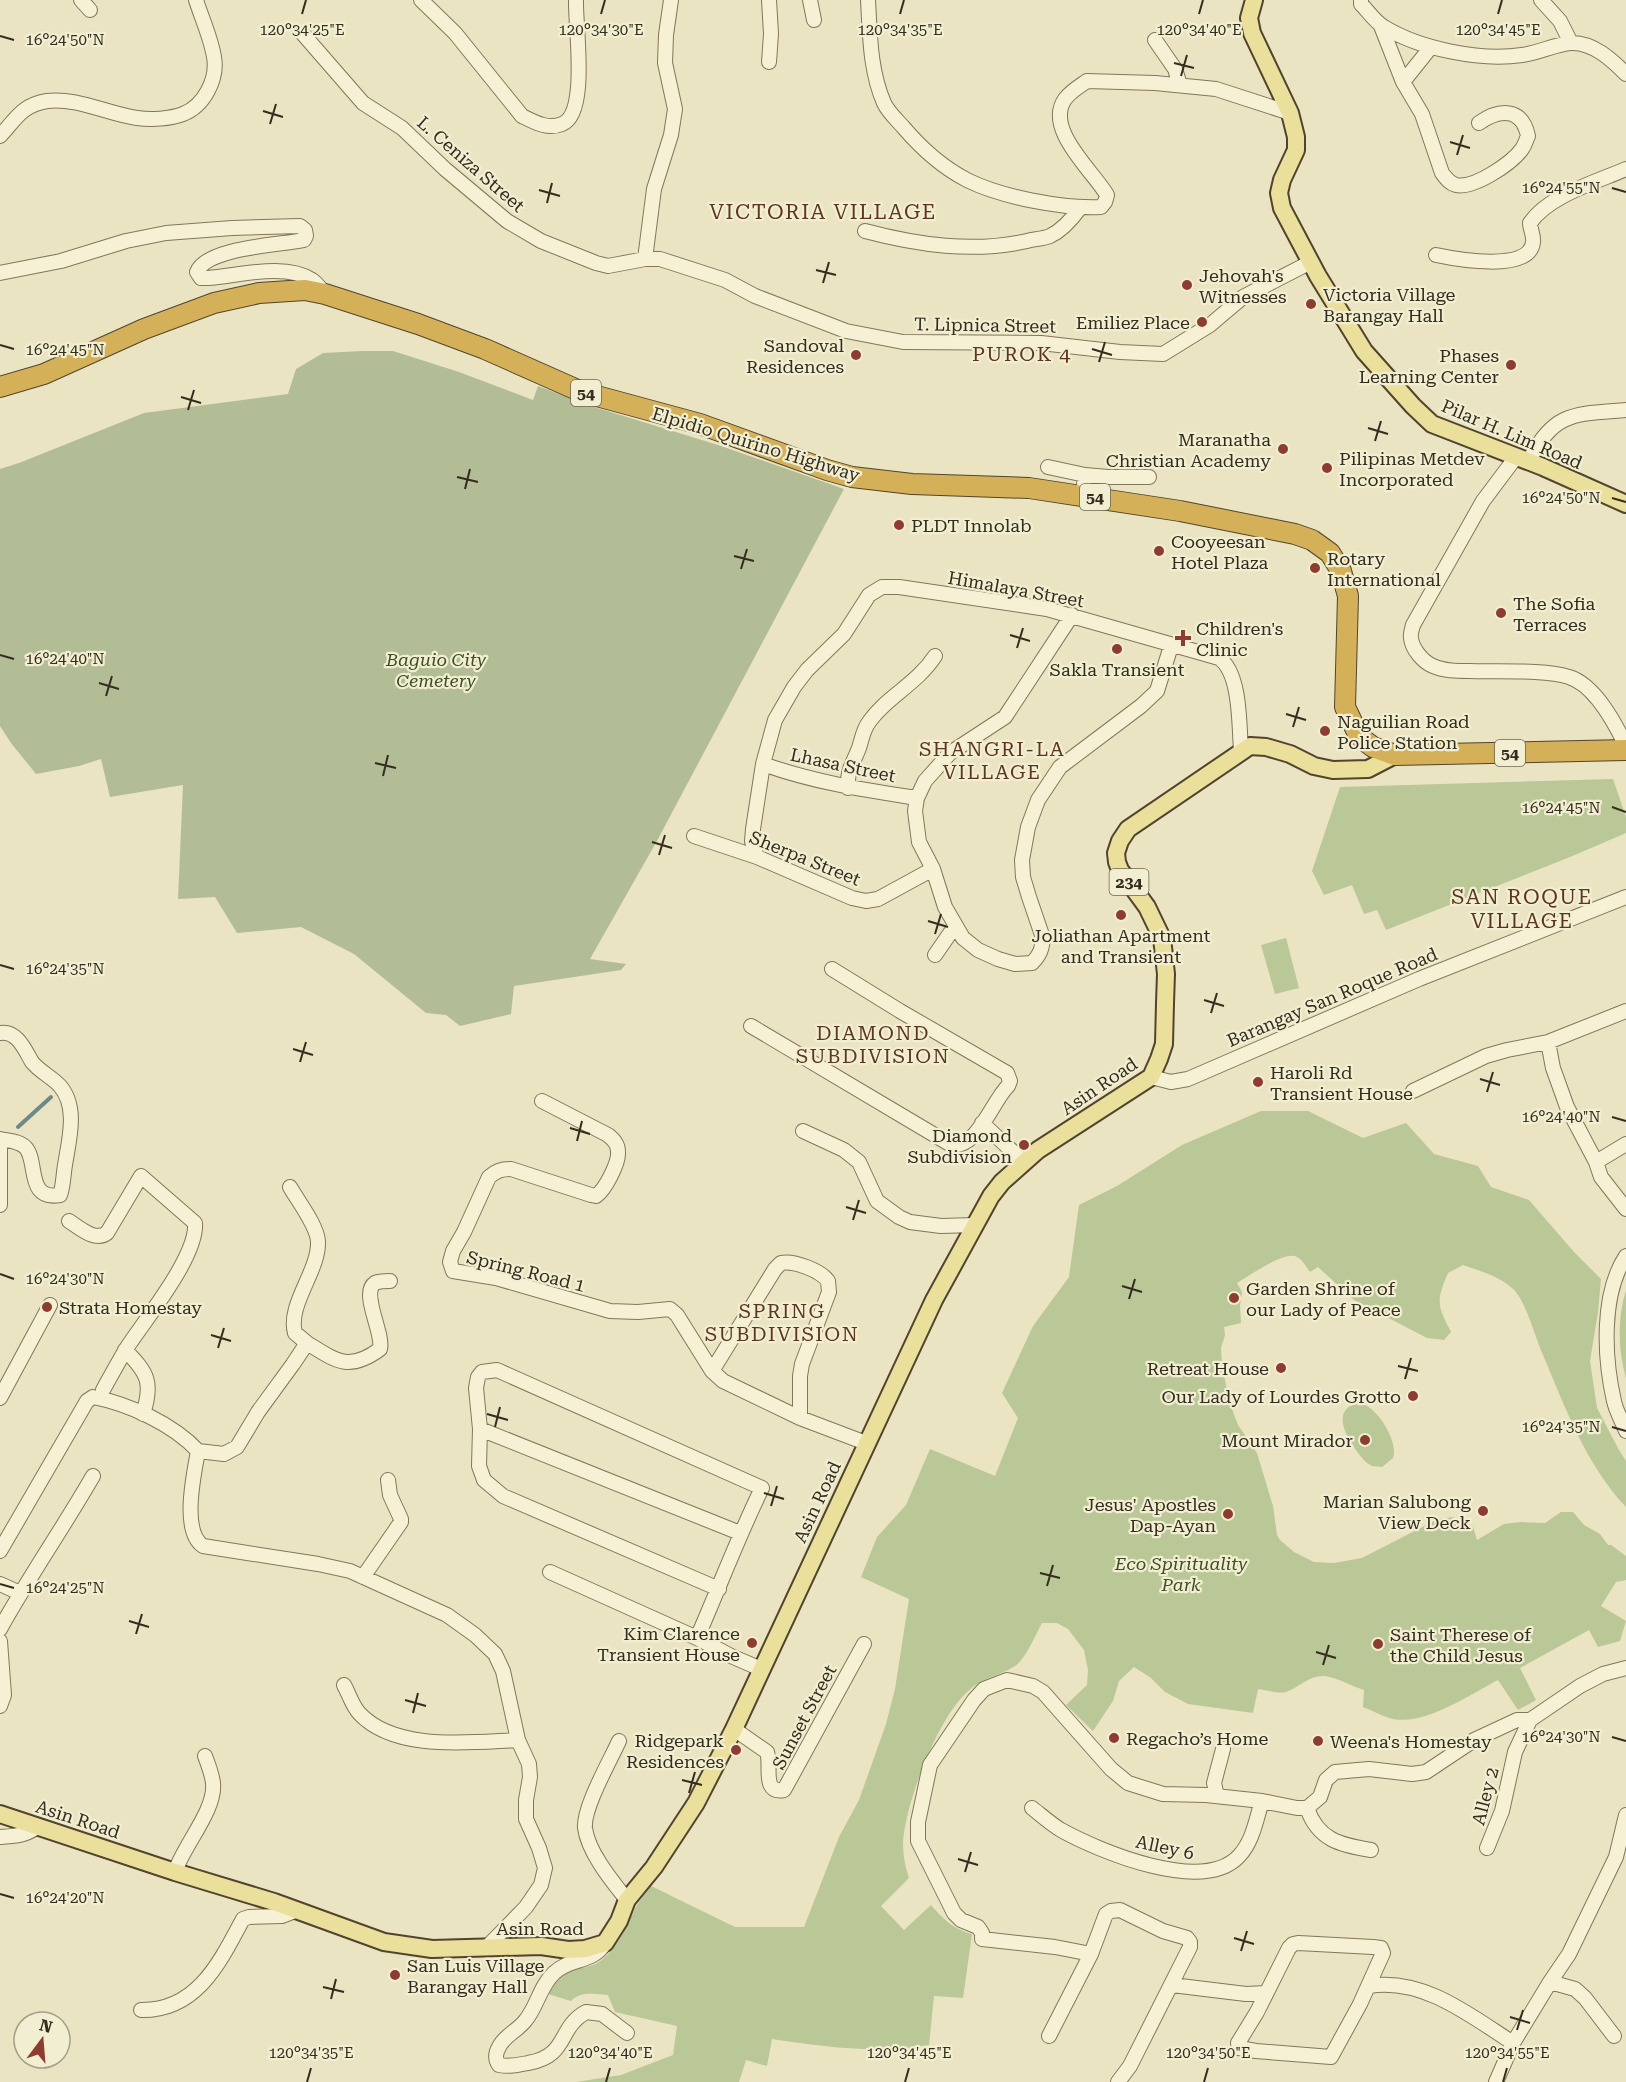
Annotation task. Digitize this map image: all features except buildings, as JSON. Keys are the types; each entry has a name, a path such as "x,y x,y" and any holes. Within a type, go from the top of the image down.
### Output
{"highway":[{"name":"Elpidio Quirino Highway","path":"0,387 44,374 144,329 214,303 285,290 304,290 325,294 418,324 485,349 582,392 700,424 852,477 912,484 1029,488 1180,511 1295,534 1312,540 1330,553 1341,571 1348,596 1345,707 1357,732 1373,747 1395,755 1626,750"}],"main road":[{"name":"Pilar H. Lim Road","path":"1254,0 1249,18 1252,33 1290,113 1296,137 1296,150 1282,180 1279,193 1282,208 1364,351 1432,424 1523,459 1626,504"},
{"name":"Asin Road","path":"0,1814 274,1902 384,1942 432,1949 542,1946 568,1950 585,1949 605,1943 619,1921 627,1900 654,1868 696,1803 734,1729 933,1300 974,1225 1002,1182 1024,1162 1061,1135 1151,1077 1164,1044 1166,974 1162,938 1147,907 1120,870 1116,853 1120,841 1128,830 1250,746 1266,747 1290,754 1314,766 1333,770 1368,769 1395,755"}],"street":[{"path":"0,136 26,107 47,101 81,104 138,118 161,118 183,114 199,104 209,87 215,59 196,0"},
{"path":"422,0 455,33 522,116 537,124 551,126 564,124 573,115 577,104 576,0"},
{"path":"645,259 654,189 671,135 675,109 665,63 671,0"},
{"path":"769,0 771,34 769,62"},
{"path":"810,0 814,20"},
{"path":"868,0 873,68 884,105 922,148 944,166 968,180 1000,192 1080,208 1101,207 1105,202 1107,195 1100,182 1075,153 1064,134 1061,119 1061,108 1066,98 1087,81 1216,89 1290,113"},
{"path":"1361,0 1361,4 1381,26 1403,82 1422,114 1442,173 1454,185 1463,186 1499,171 1521,151 1528,136 1522,121 1506,113 1497,113 1479,123"},
{"path":"1541,0 1560,21 1571,44"},
{"path":"1381,26 1431,47 1468,54 1504,57 1536,53 1571,44 1585,46 1601,53 1626,74"},
{"name":"L. Ceniza Street","path":"303,34 363,103 402,128 445,169 507,221 542,241 596,263 608,266 645,259"},
{"path":"1155,40 1175,69 1180,85"},
{"path":"1403,82 1431,47"},
{"path":"1436,255 1477,262 1497,262 1524,255 1533,242 1530,223 1536,213 1552,202 1626,169"},
{"path":"865,231 908,241 945,246 990,248 1049,236 1072,219 1080,208"},
{"path":"4,270 62,261 126,241 166,234 232,228 300,226 305,230 304,240 254,245 204,263 197,272 201,278 256,272 291,272 313,281 325,294"},
{"name":"T. Lipnica Street","path":"645,259 660,259 725,280 755,296 795,312 846,331 867,336 903,342 1041,343 1152,355 1163,354 1210,325 1242,297 1311,262"},
{"path":"1626,410 1580,414 1565,419 1539,441 1483,501 1413,625 1411,638 1415,649 1425,662 1443,670 1550,673 1569,677 1586,686 1594,695 1616,726 1626,746"},
{"path":"1048,467 1085,475 1119,478 1149,477"},
{"path":"1083,495 1085,475"},
{"name":"Himalaya Street","path":"764,764 775,720 794,687 807,670 844,634 869,595 882,587 899,587 1047,609 1219,658 1228,666 1237,696 1241,751"},
{"path":"1072,615 1005,717 945,758 925,781 917,798 915,811 919,842 933,869 945,907 963,938 978,950 998,960 1015,964 1032,963 1041,951 1043,938 1023,877 1022,860 1028,827 1038,801 1060,767 1141,706 1157,691 1171,646"},
{"path":"848,788 848,772 867,724 916,680 935,656"},
{"path":"757,857 752,836 764,764"},
{"name":"Lhasa Street","path":"764,764 848,788 917,798"},
{"name":"Sherpa Street","path":"694,836 757,857 852,898 866,901 878,899 933,869"},
{"name":"Barangay San Roque Road","path":"1151,1077 1171,1082 1188,1079 1419,979 1626,897"},
{"path":"935,955 955,926"},
{"path":"751,1026 953,1145 966,1142 975,1135 1008,1086 1010,1081 1007,1073 832,969"},
{"path":"1413,1091 1486,1056 1548,1042 1626,1011"},
{"path":"0,1033 5,1032 17,1038 36,1066 61,1087 69,1101 71,1124 69,1149 60,1195 45,1194 38,1187 28,1149 18,1142 0,1139 0,1205"},
{"path":"1548,1042 1553,1068 1567,1107 1596,1162 1601,1177 1626,1209"},
{"name":"Spring Road 1","path":"542,1101 608,1135 616,1142 618,1157 603,1191 596,1196 511,1169 496,1172 489,1177 453,1251 450,1262 453,1271 496,1278 610,1311 638,1312 670,1309 679,1318 712,1371 723,1381 800,1418 866,1443"},
{"path":"982,1123 1024,1162"},
{"path":"803,1131 844,1150 859,1162 877,1201 899,1217 910,1222 940,1226 974,1225"},
{"path":"1596,1162 1626,1144"},
{"path":"0,1551 87,1401 98,1393 169,1288 196,1230 195,1223 141,1176 103,1237 96,1237 69,1221"},
{"path":"290,1187 316,1233 318,1241 314,1262 294,1320 295,1333 339,1362 359,1360 373,1354 380,1349 382,1343 371,1304 371,1289 377,1282 390,1281"},
{"path":"1626,1256 1612,1287 1607,1348 1614,1402 1626,1431"},
{"path":"712,1371 775,1269 781,1263 789,1262 821,1274 828,1281 829,1292 802,1364 800,1418"},
{"path":"0,1398 50,1305"},
{"path":"98,1393 172,1429 198,1451 224,1454 237,1447 306,1342"},
{"path":"125,1350 144,1372 149,1386 143,1414"},
{"path":"697,1638 719,1589 740,1533 762,1488 497,1370 483,1372 478,1377 476,1388 480,1429 479,1466 484,1480 494,1490 503,1496 719,1589"},
{"path":"480,1429 740,1533"},
{"path":"198,1451 193,1478 191,1513 192,1529 198,1543 209,1548 318,1564 363,1577 447,1615 495,1654 503,1671 518,1740 530,1771 526,1819 545,1868 544,1879 526,1907 487,1947"},
{"path":"0,1629 93,1476"},
{"path":"363,1577 401,1522 390,1495 388,1480"},
{"path":"550,1572 761,1669"},
{"path":"0,1584 20,1593"},
{"path":"0,1641 4,1695 0,1706"},
{"name":"Sunset Street","path":"734,1729 767,1752 769,1783 772,1789 783,1790 864,1644"},
{"path":"1090,1954 1055,1947 982,1939 982,1933 978,1927 961,1920 954,1913 918,1841 918,1822 930,1765 984,1689 1007,1680 1032,1686 1043,1692 1111,1769 1128,1783 1163,1794 1217,1796 1307,1808 1320,1797 1326,1780 1335,1772 1369,1769 1412,1774 1426,1772 1474,1740 1516,1720 1530,1720 1580,1686 1603,1674 1626,1668"},
{"path":"344,1685 354,1706 361,1714 391,1734 445,1742 518,1740"},
{"name":"Alley 2","path":"1487,1848 1502,1811 1515,1752 1530,1720"},
{"path":"619,1741 590,1804 585,1827 606,1873 627,1900"},
{"path":"1217,1796 1214,1783 1223,1749"},
{"path":"175,1872 179,1858 195,1835 213,1794 213,1782 206,1756"},
{"name":"Alley 6","path":"1032,1808 1059,1829 1099,1848 1138,1862 1177,1871 1206,1872 1225,1866 1242,1852 1252,1835 1262,1802"},
{"path":"1307,1808 1312,1823 1333,1840 1352,1847 1371,1850"},
{"path":"1496,2082 1513,2043 1569,1954 1616,1857 1626,1815"},
{"path":"0,1837 20,1836 37,1827"},
{"path":"1049,2036 1090,1954 1106,1914 1120,1910 1163,1931 1187,1938 1190,1947 1173,1985 1130,2066 1118,2082"},
{"path":"141,2010 165,2008 195,1991 222,1960 243,1919 282,1916 295,1911"},
{"path":"605,1943 597,1954 576,1961 553,1973 524,2022 502,2042 496,2054 496,2060 499,2065 514,2066 536,2062 550,2056 561,2044 574,2020 586,2012 602,2014 627,2033"},
{"path":"1293,1944 1381,1948 1382,1958 1369,1986 1331,2057 1239,2048 1238,2043 1293,1944"},
{"path":"1550,1982 1575,1989 1585,1998 1614,2036"},
{"path":"1369,1986 1378,1984 1409,1987 1430,1993 1513,2043"},
{"path":"1173,1985 1246,1994 1266,1993"}],"green space":[{"name":"Baguio City Cemetery","path":"393,351 459,372 533,400 538,386 591,406 718,445 844,489 658,839 590,959 626,964 621,970 514,986 511,1014 460,1026 446,1015 426,1013 354,954 301,927 237,933 215,897 178,899 183,785 110,797 101,759 79,766 36,774 0,726 0,469 144,413 288,394 296,369 323,353"},
{"path":"1613,779 1626,817 1626,833 1386,930 1377,910 1364,914 1352,885 1324,895 1312,871 1340,787"},
{"path":"1286,938 1299,988 1275,994 1261,945"},
{"name":"Eco Spirituality Park","path":"1261,1111 1308,1111 1363,1138 1406,1123 1434,1154 1478,1166 1491,1187 1529,1200 1601,1279 1590,1361 1597,1408 1626,1461 1626,1507 1599,1473 1578,1435 1522,1301 1512,1288 1501,1280 1463,1265 1448,1273 1440,1297 1441,1309 1451,1332 1444,1340 1427,1338 1354,1300 1318,1267 1310,1272 1297,1257 1284,1257 1237,1283 1242,1292 1241,1323 1224,1327 1225,1335 1221,1348 1222,1366 1230,1404 1238,1425 1257,1453 1273,1506 1277,1535 1280,1540 1294,1552 1314,1562 1334,1563 1362,1558 1438,1519 1453,1517 1473,1527 1477,1540 1504,1524 1545,1523 1561,1512 1573,1512 1584,1525 1600,1534 1608,1545 1626,1556 1626,1580 1616,1582 1601,1606 1626,1621 1620,1641 1598,1647 1589,1630 1520,1668 1536,1700 1518,1710 1498,1680 1445,1708 1416,1718 1402,1720 1389,1718 1363,1707 1364,1690 1325,1676 1309,1679 1286,1692 1258,1689 1253,1713 1188,1704 1165,1692 1151,1678 1134,1667 1119,1681 1113,1701 1093,1731 1066,1705 1087,1685 1088,1670 1084,1650 1068,1629 1057,1623 1042,1623 1019,1663 972,1687 945,1721 925,1762 905,1825 903,1851 909,1878 881,1906 904,1930 931,1905 949,1923 972,1934 963,1998 934,1996 929,2045 870,2049 831,2047 772,2039 767,2066 746,2060 739,2082 576,2082 621,2075 673,2055 677,2026 615,2012 608,1995 583,1994 571,2001 548,1994 559,1976 573,1969 595,1964 609,1953 651,1886 735,1927 804,1927 839,1837 859,1800 886,1724 895,1689 909,1599 861,1577 877,1537 906,1505 930,1449 995,1476 1018,1418 1002,1393 1033,1326 1069,1277 1079,1205 1117,1186 1182,1145"},
{"path":"1626,1290 1626,1378 1621,1357 1620,1334 1621,1312"},
{"path":"1360,1403 1373,1411 1390,1434 1394,1451 1393,1458 1382,1467 1367,1463 1355,1449 1345,1430 1344,1413 1349,1407"}],"waterway":[{"path":"18,1127 51,1097"}],"place":[{"name":"Jehovah's Witnesses","path":"1187,285"},
{"name":"Victoria Village Barangay Hall","path":"1311,304"},
{"name":"Emiliez Place","path":"1202,322"},
{"name":"Sandoval Residences","path":"856,355"},
{"name":"Phases Learning Center","path":"1511,365"},
{"name":"Maranatha Christian Academy","path":"1283,449"},
{"name":"Pilipinas Metdev Incorporated","path":"1327,468"},
{"name":"PLDT Innolab","path":"899,525"},
{"name":"Cooyeesan Hotel Plaza","path":"1159,551"},
{"name":"Rotary International","path":"1315,568"},
{"name":"The Sofia Terraces","path":"1501,613"},
{"name":"Children's Clinic","path":"1183,638"},
{"name":"Sakla Transient","path":"1117,649"},
{"name":"Naguilian Road Police Station","path":"1325,731"},
{"name":"Joliathan Apartment and Transient","path":"1121,915"},
{"name":"Haroli Rd Transient House","path":"1258,1082"},
{"name":"Diamond Subdivision","path":"1024,1145"},
{"name":"Garden Shrine of our Lady of Peace","path":"1234,1298"},
{"name":"Strata Homestay","path":"47,1307"},
{"name":"Retreat House","path":"1281,1368"},
{"name":"Our Lady of Lourdes Grotto","path":"1413,1396"},
{"name":"Mount Mirador","path":"1365,1440"},
{"name":"Marian Salubong View Deck","path":"1483,1511"},
{"name":"Jesus' Apostles Dap-Ayan","path":"1228,1514"},
{"name":"Kim Clarence Transient House","path":"752,1643"},
{"name":"Saint Therese of the Child Jesus","path":"1378,1644"},
{"name":"Regacho’s Home","path":"1114,1738"},
{"name":"Weena's Homestay","path":"1318,1741"},
{"name":"Ridgepark Residences","path":"736,1750"},
{"name":"San Luis Village Barangay Hall","path":"395,1975"}],"district":[{"name":"VICTORIA VILLAGE","path":"823,212"},
{"name":"PUROK 4","path":"1022,354"},
{"name":"SHANGRI-LA VILLAGE","path":"992,760"},
{"name":"SAN ROQUE VILLAGE","path":"1522,909"},
{"name":"DIAMOND SUBDIVISION","path":"873,1044"},
{"name":"SPRING SUBDIVISION","path":"782,1322"}]}
